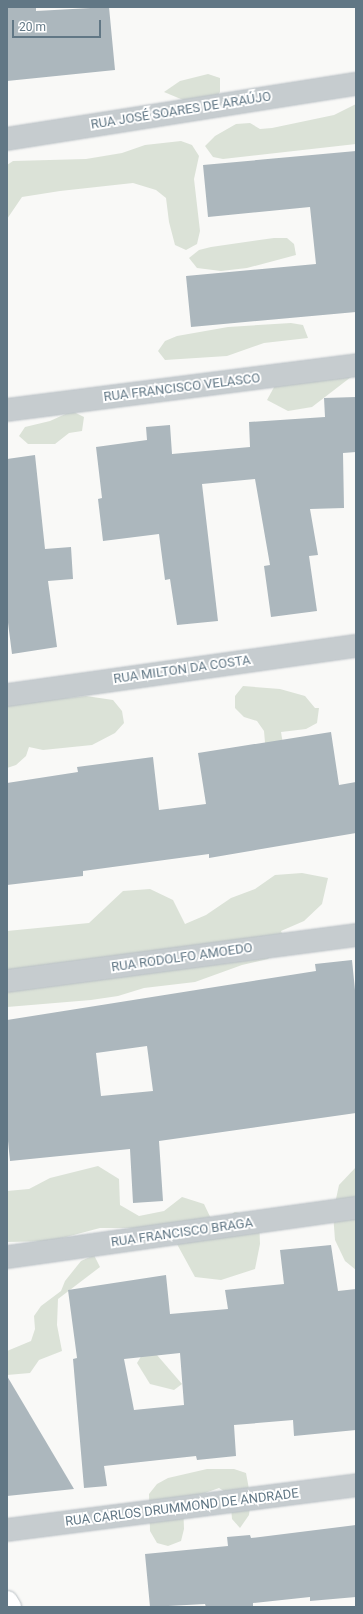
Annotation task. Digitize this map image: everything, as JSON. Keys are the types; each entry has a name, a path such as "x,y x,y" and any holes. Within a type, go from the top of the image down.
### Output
{"street":[{"name":"RUA JOSÉ SOARES DE ARAÚJO","path":"7,139 356,84"},
{"name":"RUA FRANCISCO VELASCO","path":"7,410 356,365"},
{"name":"RUA MILTON DA COSTA","path":"7,695 356,646"},
{"name":"RUA RODOLFO AMOEDO","path":"7,981 356,935"},
{"name":"RUA FRANCISCO BRAGA","path":"7,1257 356,1208"},
{"name":"RUA CARLOS DRUMMOND DE ANDRADE","path":"7,1530 356,1486"},
{"path":"7,1602 10,1607"}],"shaded area":[{"path":"208,74 220,78 220,92 213,102 188,102 164,92 180,81"},
{"path":"356,104 356,144 223,159 213,157 205,146 215,136 236,124 250,123 260,129 272,128 334,115"},
{"path":"181,141 192,145 199,156 194,179 200,231 197,244 186,250 175,245 169,222 166,198 156,190 133,183 22,197 7,219 7,165 13,161 86,159 122,153 145,145"},
{"path":"274,238 287,238 294,244 296,255 247,268 221,271 197,268 189,258 199,250 211,247"},
{"path":"291,323 303,325 308,338 264,343 227,356 165,360 158,351 165,341 177,336 228,327"},
{"path":"327,376 351,377 312,407 288,411 267,400 279,378"},
{"path":"72,411 84,417 82,431 69,433 55,444 28,444 19,436 25,427 50,421"},
{"path":"243,686 280,689 305,696 315,708 319,708 317,723 306,729 281,732 283,744 266,754 264,731 257,721 244,717 235,708 235,696"},
{"path":"7,687 68,698 86,696 113,700 122,711 124,723 115,733 92,745 43,750 29,747 26,756 16,765 7,768"},
{"path":"302,873 328,878 322,904 304,921 281,931 285,941 268,959 242,965 195,982 144,988 118,996 91,1000 7,1007 7,931 89,923 123,891 150,889 173,900 185,924 206,915 231,898 255,889 275,875"},
{"path":"98,1166 119,1179 120,1205 139,1216 164,1211 182,1197 204,1204 214,1225 235,1212 259,1218 260,1244 255,1269 221,1280 195,1277 172,1235 150,1228 100,1228 51,1241 7,1242 7,1191 29,1189 50,1178"},
{"path":"356,1167 356,1270 345,1261 335,1240 333,1213 339,1185"},
{"path":"94,1255 100,1267 58,1299 57,1325 62,1351 39,1360 30,1373 7,1375 7,1351 31,1341 35,1329 34,1316 41,1306 61,1291 65,1281 81,1261"},
{"path":"145,1350 157,1355 182,1384 174,1390 150,1384 137,1363"},
{"path":"207,1469 234,1469 246,1473 251,1500 249,1515 240,1528 232,1519 230,1495 219,1488 183,1501 184,1529 181,1541 168,1546 157,1543 150,1531 149,1494 157,1484 168,1478"}],"building":[{"path":"7,7 36,7 36,11 109,7 115,70 7,81"},
{"path":"356,151 356,312 191,327 186,276 316,264 310,207 208,217 203,165"},
{"path":"356,397 356,452 343,453 344,508 310,509 318,555 309,556 317,611 271,617 264,566 270,565 255,479 202,484 218,621 177,625 170,579 165,580 159,534 103,541 98,499 102,498 96,447 147,440 146,427 170,425 172,454 250,447 249,422 325,417 324,398"},
{"path":"35,455 45,549 71,547 73,579 48,581 57,647 12,654 7,615 7,459"},
{"path":"331,732 339,785 356,782 356,833 209,858 209,854 83,871 83,876 7,885 7,783 78,772 77,767 153,757 159,810 206,804 198,753"},
{"path":"352,960 356,1000 356,1113 159,1141 163,1201 133,1203 130,1149 10,1161 7,1131 7,1020 316,971 315,964","holes":["147,1046 153,1091 101,1096 96,1053"]},
{"path":"331,1245 338,1291 356,1289 356,1430 294,1436 293,1420 234,1425 236,1456 197,1460 196,1456 104,1466 107,1486 84,1488 73,1359 77,1358 68,1290 166,1275 170,1314 228,1309 225,1290 284,1284 280,1250","holes":["180,1353 184,1405 134,1410 124,1359"]},
{"path":"7,1376 74,1489 7,1496"},
{"path":"356,1525 356,1597 310,1601 310,1597 253,1603 253,1607 206,1607 205,1604 150,1607 145,1554 228,1546 227,1537 250,1535 251,1538"}]}
